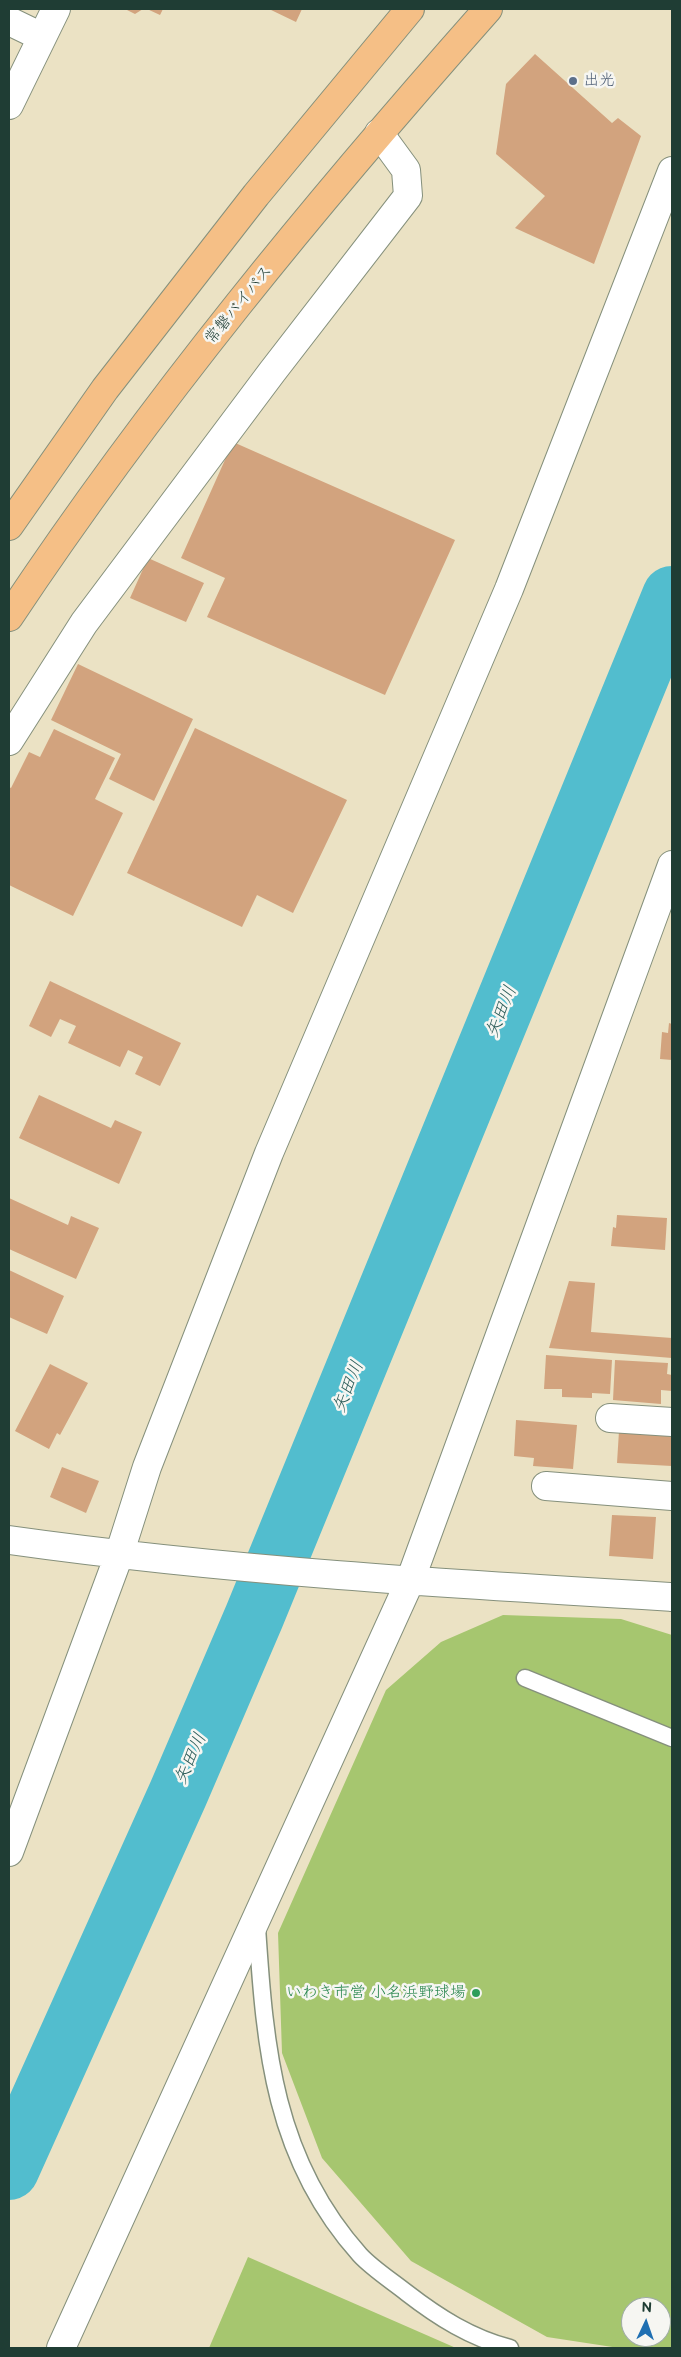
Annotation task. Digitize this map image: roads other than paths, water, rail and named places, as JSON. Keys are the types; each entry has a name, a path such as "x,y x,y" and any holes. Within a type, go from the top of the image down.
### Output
{"highway":[{"path":"9,526 104,389 256,196 410,9"},
{"name":"常磐バイパス","path":"9,617 54,548 150,415 379,133 488,9"}],"street":[{"path":"9,104 56,9"},
{"path":"9,21 42,37"},
{"path":"9,741 84,623 272,372 408,196 406,170 379,133"},
{"path":"9,1852 119,1555 147,1467 269,1153 509,589 672,171"},
{"path":"61,2348 410,1581 672,865"},
{"path":"610,1418 672,1422"},
{"path":"546,1486 672,1496"},
{"path":"9,1540 119,1555 383,1580 672,1596"}],"lane":[{"path":"525,1678 672,1738"},
{"path":"256,1920 266,2042 275,2089 299,2163 325,2209 361,2256 412,2297 443,2320 496,2345 510,2348"}],"waterway":[{"name":"矢田川","path":"9,2170 178,1794 254,1617 672,596"}],"place":[{"name":"出光","path":"573,81"},
{"name":"いわき市営 小名浜野球場","path":"476,1993"}]}
